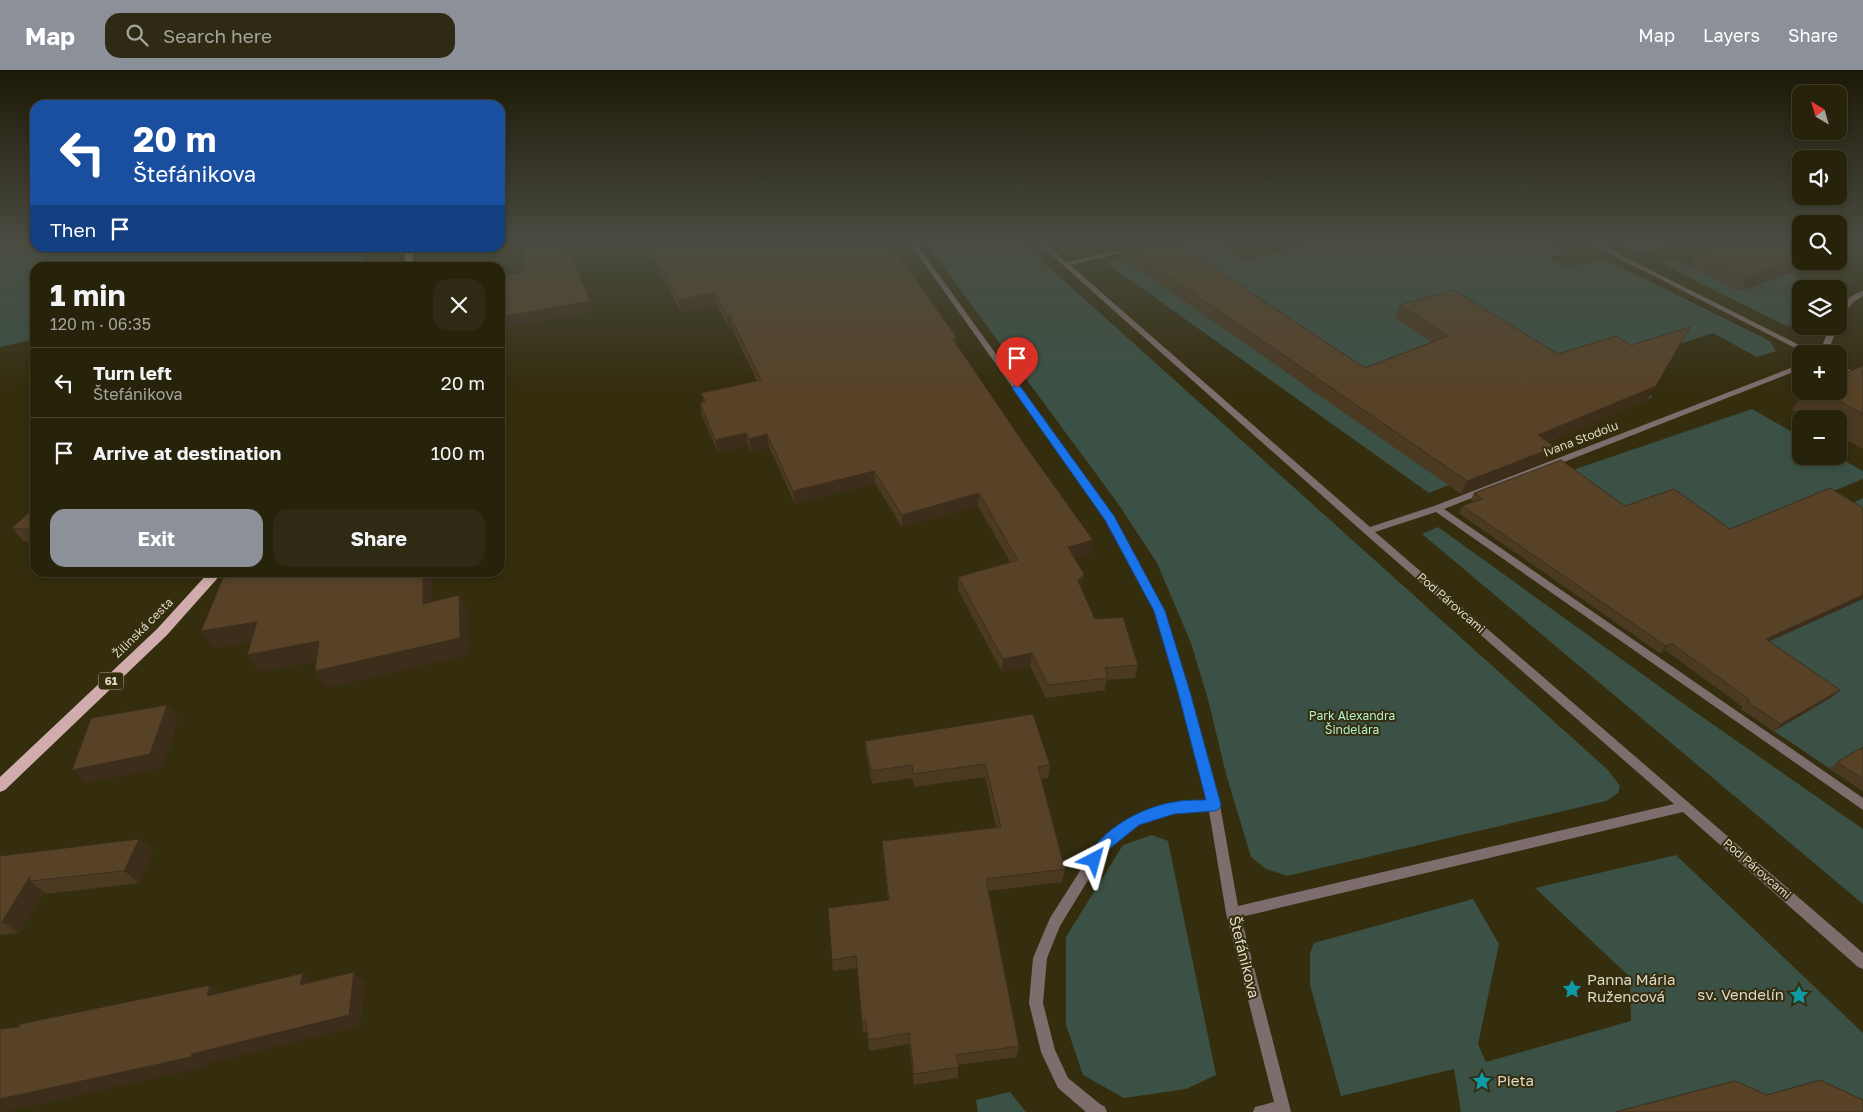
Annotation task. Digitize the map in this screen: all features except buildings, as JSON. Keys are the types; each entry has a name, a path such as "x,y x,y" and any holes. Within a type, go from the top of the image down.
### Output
{"main road":[{"name":"Žilinská cesta","path":"0,786 162,632 212,577"}],"street":[{"name":"Štefánikova","path":"946,291 1114,527 1160,611 1214,805 1233,913 1284,1109 1260,1112"},
{"name":"Pod Párovcami","path":"1095,291 1863,962"},
{"path":"1687,291 1795,345"},
{"path":"1847,304 1850,300 1863,293"},
{"name":"Ivana Stodolu","path":"1368,530 1437,508 1792,370"},
{"path":"1847,371 1863,379"},
{"path":"1437,508 1863,805"},
{"path":"1100,1112 1096,1111 1063,1083 1048,1052 1036,1003 1040,958 1055,922 1103,845 1135,821 1174,808 1214,805"},
{"path":"1233,913 1686,806"}],"green space":[{"path":"0,291 30,291 30,340 0,347"},
{"name":"Park Alexandra Šindelára","path":"961,291 1075,291 1608,770 1620,786 1618,793 1606,801 1287,876 1266,869 1251,857 1226,774 1209,703 1191,643 1157,563 1119,505"},
{"path":"1145,291 1668,291 1770,341 1776,351 1757,357 1713,333 1606,368 1653,397 1602,418 1555,389 1449,485 1429,493"},
{"path":"1715,291 1792,291 1792,326 1784,325"},
{"path":"1752,409 1792,432 1792,465 1847,465 1847,462 1863,471 1863,479 1831,492 1849,505 1863,498 1863,791 1741,709 1743,707 1666,650 1660,653 1459,513 1517,489"},
{"path":"1438,527 1688,707 1863,829 1863,904 1422,534"},
{"path":"1152,835 1168,841 1216,1075 1186,1089 1124,1098 1083,1075 1066,1025 1066,937 1123,845"},
{"path":"1676,855 1863,1033 1863,1112 1461,1112 1454,1069 1341,1096 1310,985 1310,953 1314,943 1473,899 1499,944 1478,1044 1486,1062 1631,1021 1630,977 1535,888"},
{"path":"1010,1092 1026,1112 978,1112 976,1100"}],"place":[{"name":"Panna Mária Ružencová","path":"1572,989"},
{"name":"sv. Vendelín","path":"1799,995"},
{"name":"Pieta","path":"1482,1081"}],"route":[{"path":"1017,388 1110,518 1160,611 1214,805 1174,808 1135,821 1103,845 1094,860"}]}
